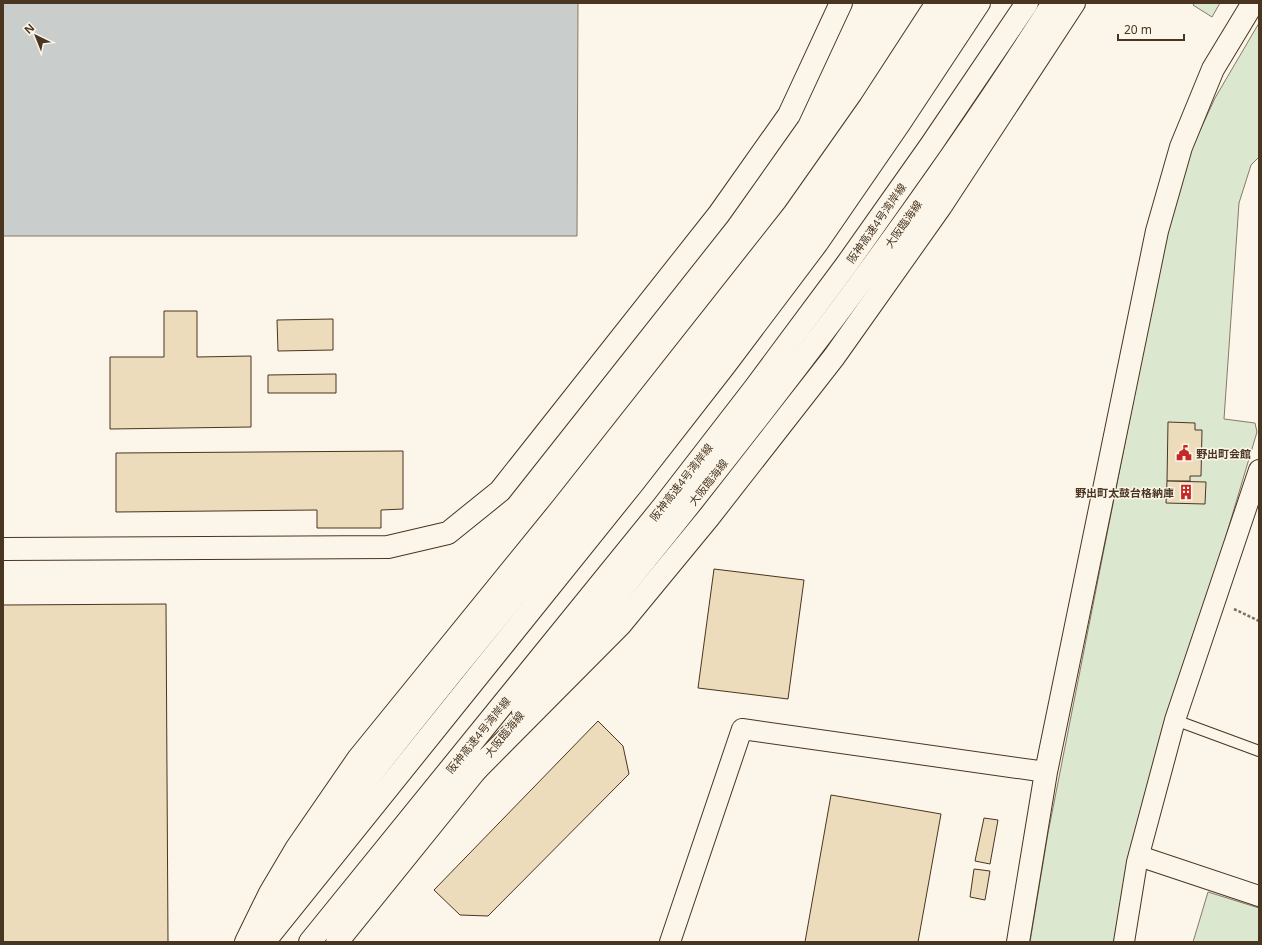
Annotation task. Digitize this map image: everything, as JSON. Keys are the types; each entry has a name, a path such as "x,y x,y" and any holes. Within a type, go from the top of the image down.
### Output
{"main road":[{"path":"3,549 388,547 448,533 500,491 719,214 788,116 842,3"},
{"path":"246,942 270,893 296,849 358,759 562,508 794,214 870,106 937,3"},
{"path":"254,942 306,862 371,773 618,469 799,234 883,116 958,3"},
{"path":"264,942 634,483 725,365 817,243 900,124 980,3"},
{"name":"阪神高速4号湾岸線","path":"310,942 662,508 754,389 869,233 1027,3"},
{"name":"大阪臨海線","path":"337,942 679,519 772,401 858,287 958,145 1053,3"},
{"path":"471,776 620,624 709,517 834,357 941,206 1074,3"},
{"path":"1018,942 1046,772 1157,231 1181,147 1213,69 1253,3"}],"street":[{"path":"1124,942 1139,856 1175,720 1259,470"},
{"path":"670,942 742,729 1046,772"},
{"path":"1139,856 1259,896"}],"lane":[{"path":"1175,720 1259,751"}],"path":[{"path":"1215,600 1259,621"}],"green space":[{"path":"1194,3 1220,3 1212,17 1193,5"},
{"path":"1259,23 1259,157 1251,165 1239,203 1224,419 1255,423 1257,432 1128,865 1114,942 1030,942 1048,833 1168,225 1191,150 1215,98"},
{"path":"1208,892 1259,908 1259,942 1193,942"}],"shaded area":[{"path":"3,3 578,3 577,236 3,236"}],"building":[{"path":"164,311 197,311 197,357 251,356 251,427 110,429 110,357 164,357"},
{"path":"333,319 333,350 278,351 277,320"},
{"path":"336,374 336,393 268,393 268,375"},
{"name":"野出町会館","path":"1168,422 1195,423 1195,430 1202,430 1201,476 1190,476 1190,481 1167,481"},
{"path":"403,451 403,509 381,510 381,528 317,528 317,510 116,512 116,453"},
{"name":"野出町太鼓台格納庫","path":"1167,481 1206,482 1205,504 1166,503"},
{"path":"714,569 804,580 788,699 698,688"},
{"path":"166,604 168,942 3,942 3,605"},
{"path":"598,721 623,746 629,774 488,916 460,915 434,890"},
{"path":"831,795 941,814 918,942 805,942"},
{"path":"984,818 998,820 990,864 975,861"},
{"path":"974,869 990,871 985,900 970,897"}],"place":[{"name":"野出町会館","path":"1184,453"},
{"name":"野出町太鼓台格納庫","path":"1186,492"}]}
